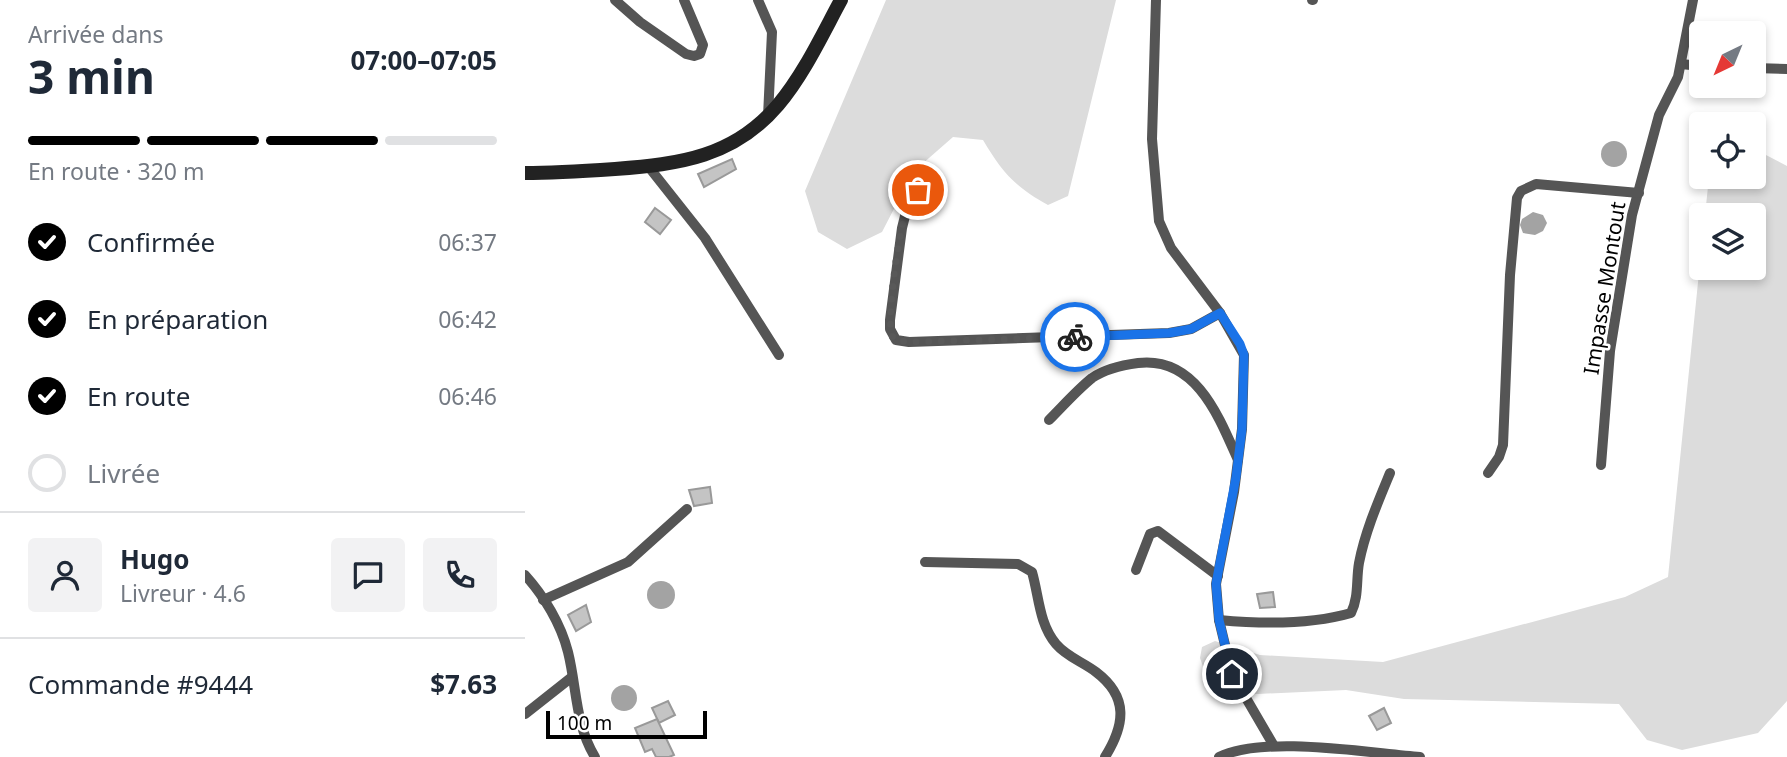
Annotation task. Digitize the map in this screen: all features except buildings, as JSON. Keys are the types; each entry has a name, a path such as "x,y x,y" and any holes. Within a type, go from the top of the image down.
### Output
{"street":[{"path":"615,0 640,22 686,54 694,56 700,54 703,45 684,0"},
{"path":"758,0 772,32 768,116"},
{"path":"525,173 648,166 703,157 727,146 768,116 809,60 841,0"},
{"path":"1156,0 1152,139 1155,204 1159,221 1171,248 1220,313 1244,355 1238,461 1216,596 1219,620 1232,674 1274,746"},
{"name":"Impasse Montout","path":"1601,465 1610,351 1632,215 1659,115 1678,77 1693,0"},
{"path":"1681,64 1689,65"},
{"path":"1766,68 1787,69"},
{"path":"648,166 705,238 779,355"},
{"path":"926,177 906,212 902,228 890,320 890,329 896,340 909,342 1169,333 1191,329 1220,313"},
{"path":"1488,473 1499,457 1503,445 1510,275 1517,198 1521,191 1537,184 1639,193"},
{"path":"1049,420 1101,373 1126,365 1157,362 1173,366 1192,380 1219,417 1238,461"},
{"path":"1219,620 1245,622 1324,619 1351,612 1357,597 1359,564 1377,504 1390,473"},
{"path":"543,600 628,562 687,509"},
{"path":"1136,570 1150,534 1158,531 1218,576"},
{"path":"925,562 1019,564 1032,572 1039,607 1056,644 1068,655 1097,672 1117,698 1121,710 1121,729 1105,757"},
{"path":"525,575 543,600 563,637 581,729 595,757"},
{"path":"525,714 572,677"},
{"path":"1219,757 1259,745 1420,757"}],"shaded area":[{"path":"886,0 1116,0 1068,196 1048,205 1010,178 983,140 953,137 913,172 882,232 847,249 818,232 805,191"},
{"path":"1614,141 1623,145 1627,154 1623,163 1614,167 1605,163 1601,154 1605,145"},
{"path":"1766,155 1787,166 1787,701 1758,733 1682,750 1647,740 1619,704 1404,699 1346,690 1258,694 1230,692 1207,678 1200,658 1202,647 1215,641 1260,655 1383,662 1625,597 1668,577 1698,280 1766,280 1766,203 1706,203 1708,189 1766,189"},
{"path":"1533,212 1543,215 1547,223 1543,231 1535,235 1523,233 1520,225 1522,219"},
{"path":"661,581 671,585 675,595 671,605 661,609 651,605 647,595 651,585"},
{"path":"624,685 633,689 637,698 633,707 624,711 615,707 611,698 615,689"}],"way so far":[{"path":"918,190 906,212 902,228 890,320 892,336 896,340 909,342 1075,337"}],"route":[{"path":"1075,337 1169,333 1202,325 1220,313 1240,344 1244,355 1242,429 1229,529 1216,584 1219,620 1232,674"}]}
